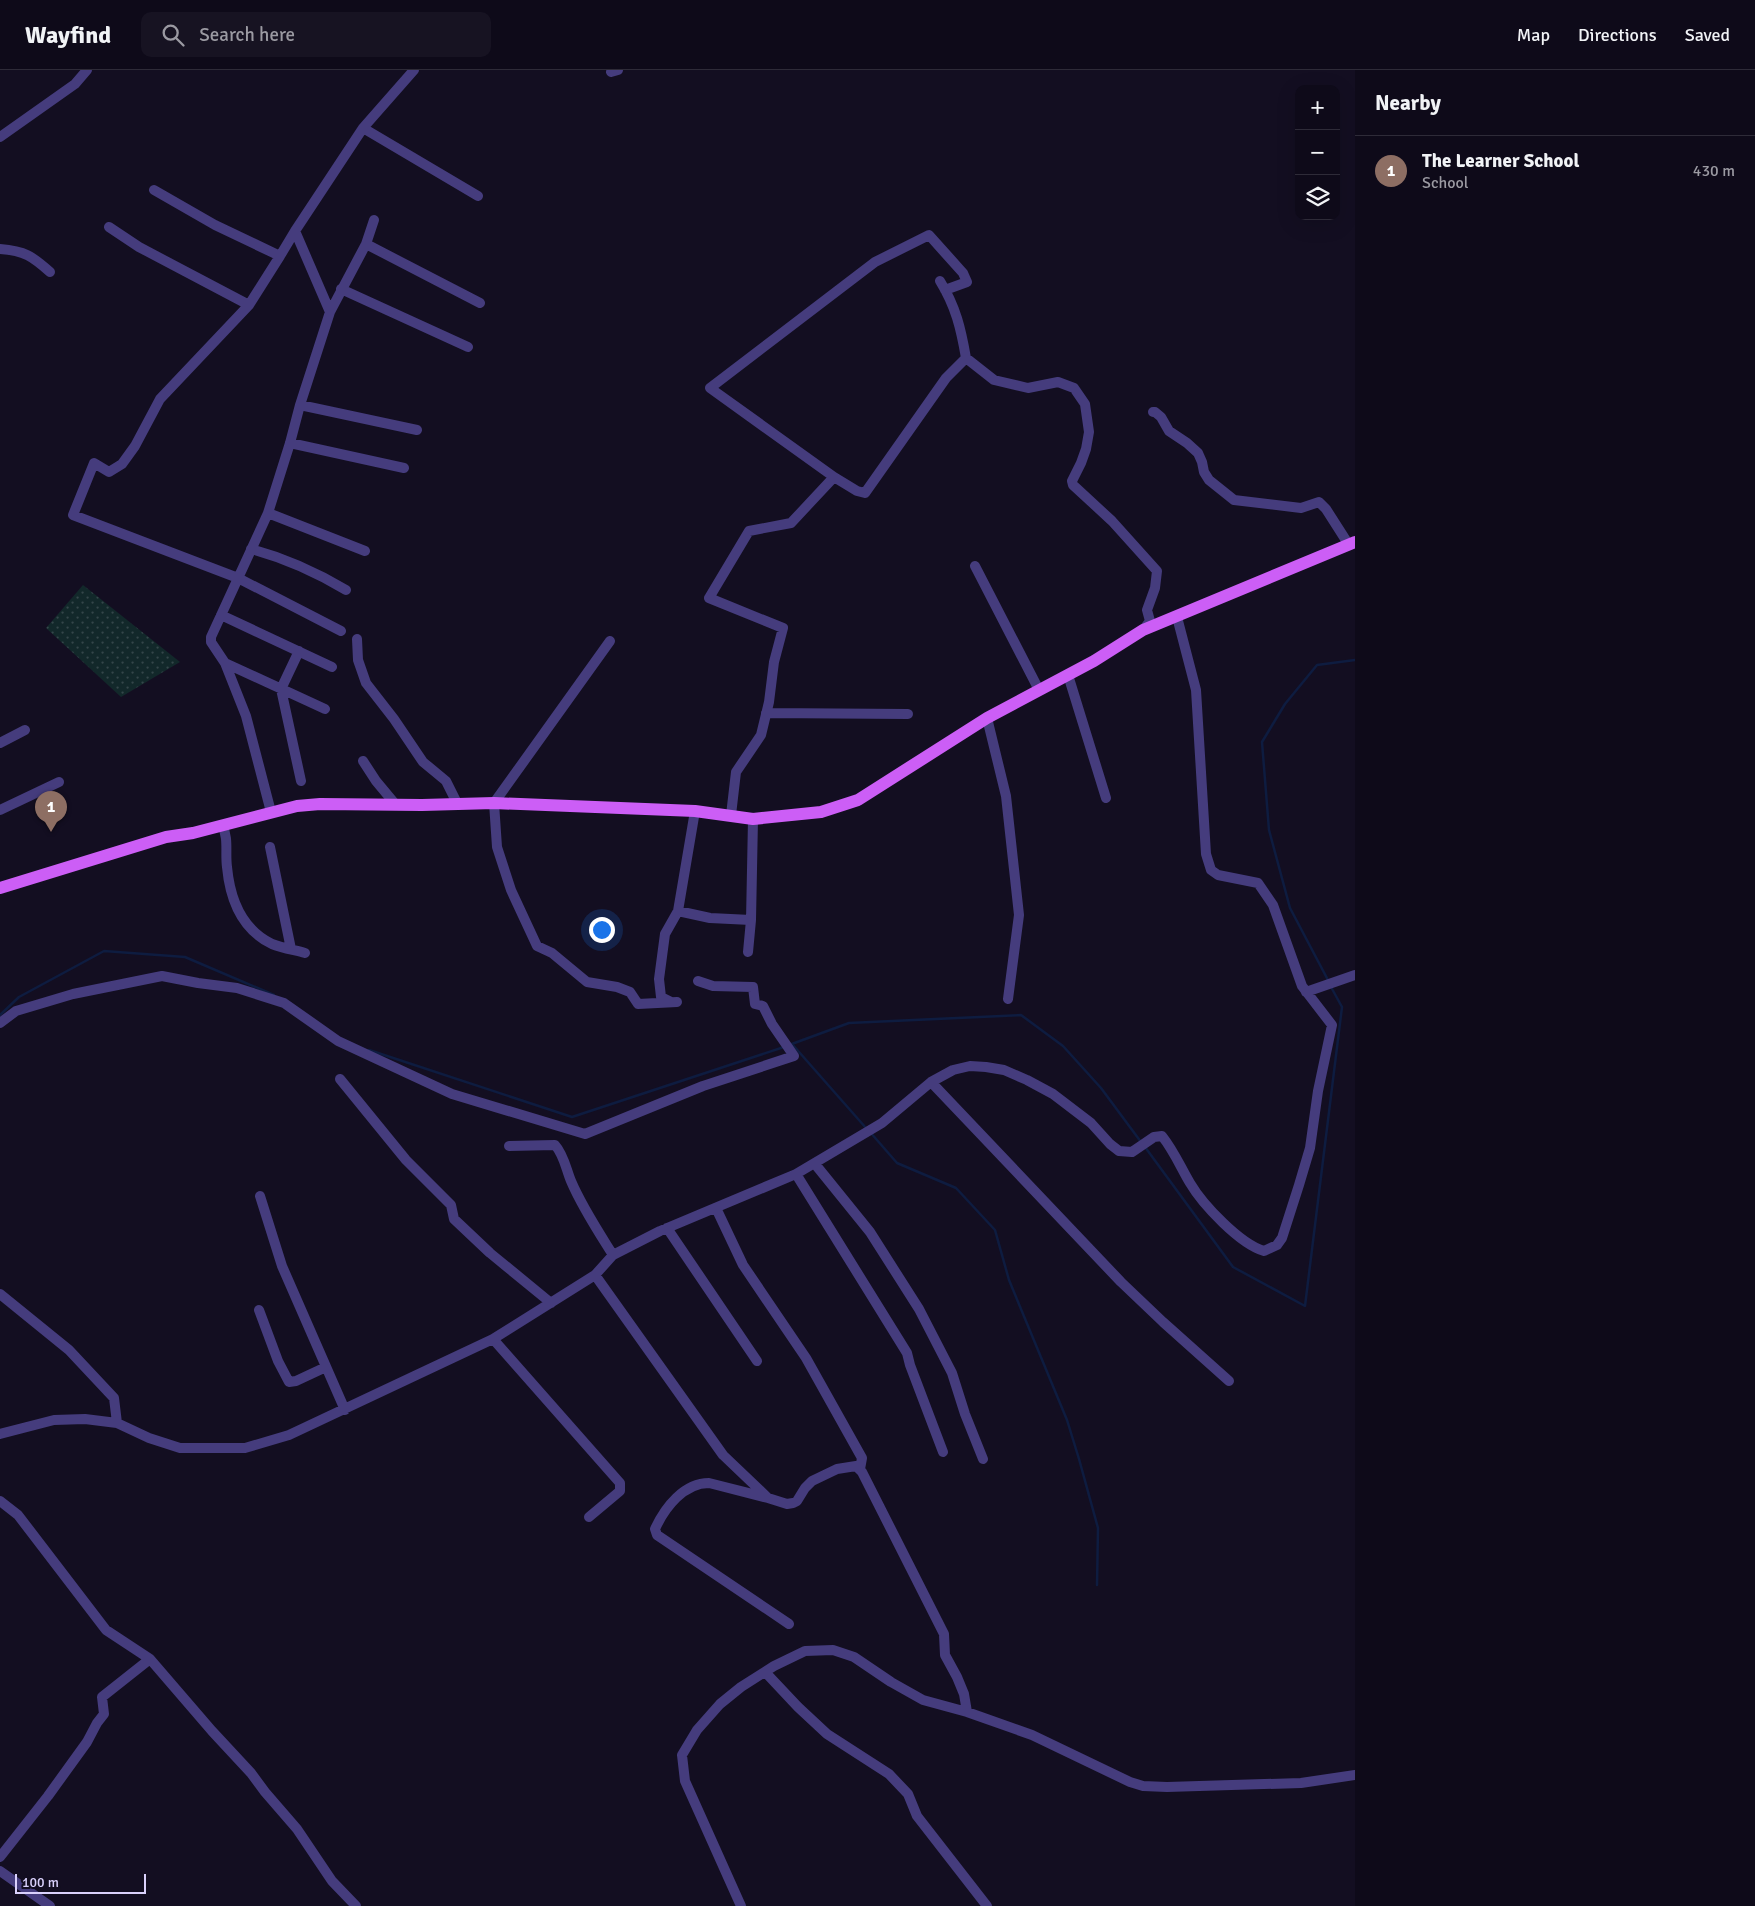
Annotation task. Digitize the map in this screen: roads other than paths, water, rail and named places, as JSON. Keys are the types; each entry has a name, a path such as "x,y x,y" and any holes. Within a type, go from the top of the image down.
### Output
{"main road":[{"path":"0,888 166,837 192,833 297,806 320,804 494,804 695,810 753,819 821,812 858,800 987,718 1094,661 1143,630 1352,544"}],"street":[{"path":"0,137 75,84 87,70"},
{"path":"341,631 238,578 73,515 94,463 108,472 122,464 135,446 160,399 249,305 363,128 414,70"},
{"path":"363,128 478,196"},
{"path":"154,190 215,225 280,256"},
{"path":"272,812 246,716 226,663 211,642 211,637 268,513 330,312 366,244 374,220"},
{"path":"109,228 139,247 249,305"},
{"path":"295,231 330,312"},
{"path":"966,358 946,378 865,492 857,491 834,477 710,388 874,262 929,235 963,273 967,282 942,285 952,303 961,328 966,358 994,380 1028,388 1058,382 1074,388 1085,404 1089,432 1081,462 1072,481 1073,485 1112,521 1157,571 1155,588 1146,610 1150,621 1143,630"},
{"path":"366,244 480,303"},
{"path":"0,249 32,256 50,272"},
{"path":"341,289 468,347"},
{"path":"300,405 417,430"},
{"path":"1152,412 1161,417 1175,437 1187,443 1198,453 1204,472 1209,480 1234,500 1301,508 1319,502 1326,508 1352,544"},
{"path":"290,443 404,468"},
{"path":"732,816 736,772 761,735 769,702 774,662 783,628 709,598 749,531 791,523 834,477"},
{"path":"268,513 365,551"},
{"path":"251,549 278,556 325,577 346,590"},
{"path":"975,566 1038,690"},
{"path":"221,615 332,666"},
{"path":"0,1434 54,1420 86,1419 117,1423 149,1438 180,1448 245,1448 289,1435 346,1410 493,1339 595,1275 613,1255 667,1228 796,1174 815,1164 882,1123 931,1082 953,1070 970,1066 1004,1070 1053,1094 1091,1123 1119,1151 1132,1152 1154,1137 1162,1136 1191,1185 1205,1204 1248,1244 1264,1251 1276,1245 1287,1225 1310,1148 1318,1091 1332,1025 1302,986 1273,905 1258,883 1218,875 1211,870 1206,854 1196,690 1177,617"},
{"path":"357,640 360,668 366,683 423,762 446,781 458,804"},
{"path":"610,641 494,804 497,847 511,890 537,946 552,954 587,982 617,987 630,992 638,1004 674,1002 661,996 659,978 666,934 678,912 695,810"},
{"path":"298,651 281,688 301,780"},
{"path":"226,663 325,709"},
{"path":"1068,675 1106,798"},
{"path":"766,713 908,714"},
{"path":"987,718 1006,796 1019,914 1008,999"},
{"path":"0,743 25,730"},
{"path":"363,760 376,781 396,805"},
{"path":"0,810 60,782"},
{"path":"748,952 752,920 753,819"},
{"path":"222,825 226,838 227,868 230,884 240,916 262,939 274,945 305,953"},
{"path":"270,847 291,949"},
{"path":"678,912 710,918 752,920"},
{"path":"1306,992 1355,975"},
{"path":"0,1023 16,1011 73,994 162,976 237,988 284,1004 338,1041 452,1094 585,1134 703,1086 794,1056 772,1024 763,1006 755,1004 753,987 713,986 698,982"},
{"path":"340,1079 406,1160 451,1205 454,1220 490,1253 551,1303"},
{"path":"931,1082 1121,1282 1162,1322 1229,1381"},
{"path":"509,1146 555,1145 560,1150 571,1181 592,1222 613,1255"},
{"path":"815,1164 870,1232 919,1309 952,1373 965,1414 983,1459"},
{"path":"796,1174 907,1353 943,1452"},
{"path":"260,1196 282,1266 346,1410"},
{"path":"716,1208 743,1265 806,1358 862,1458 860,1469"},
{"path":"667,1228 757,1361"},
{"path":"595,1275 723,1455 768,1498"},
{"path":"0,1294 68,1350 114,1398 117,1423"},
{"path":"259,1310 278,1361 289,1382 296,1382 326,1367"},
{"path":"493,1339 620,1483 620,1491 590,1518"},
{"path":"788,1624 657,1535 655,1529 665,1512 685,1489 699,1483 709,1483 787,1504 797,1501 812,1481 837,1469 856,1466 872,1488 890,1528 944,1634 945,1655 961,1686 967,1712"},
{"path":"0,1501 18,1516 106,1630 150,1659 251,1773 297,1829 332,1881 356,1906"},
{"path":"741,1906 685,1781 682,1755 697,1730 720,1704 741,1687 765,1672 804,1652 833,1650 854,1657 891,1682 923,1700 967,1712 1032,1735 1130,1782 1143,1786 1301,1783 1355,1776"},
{"path":"0,1857 48,1796 86,1742 96,1723 104,1714 102,1697 150,1659"},
{"path":"765,1672 798,1708 827,1734 864,1756 889,1774 908,1794 917,1816 987,1906"},
{"path":"0,1871 50,1906"}],"waterway":[{"path":"1329,982 1290,908 1269,830 1262,742 1285,704 1317,665 1355,660"},
{"path":"0,1015 19,997 104,951 185,957 274,995"},
{"path":"1145,1147 1233,1267 1305,1306 1342,1007 1331,987"},
{"path":"789,1045 849,1023 1021,1015 1063,1046 1101,1088 1141,1142"},
{"path":"792,1044 866,1128"},
{"path":"369,1050 572,1117 784,1047"},
{"path":"870,1132 897,1163 956,1188 995,1230 1009,1280 1067,1420 1079,1459 1098,1528 1097,1585"}],"place":[{"name":"The Learner School","path":"51,832"}]}
